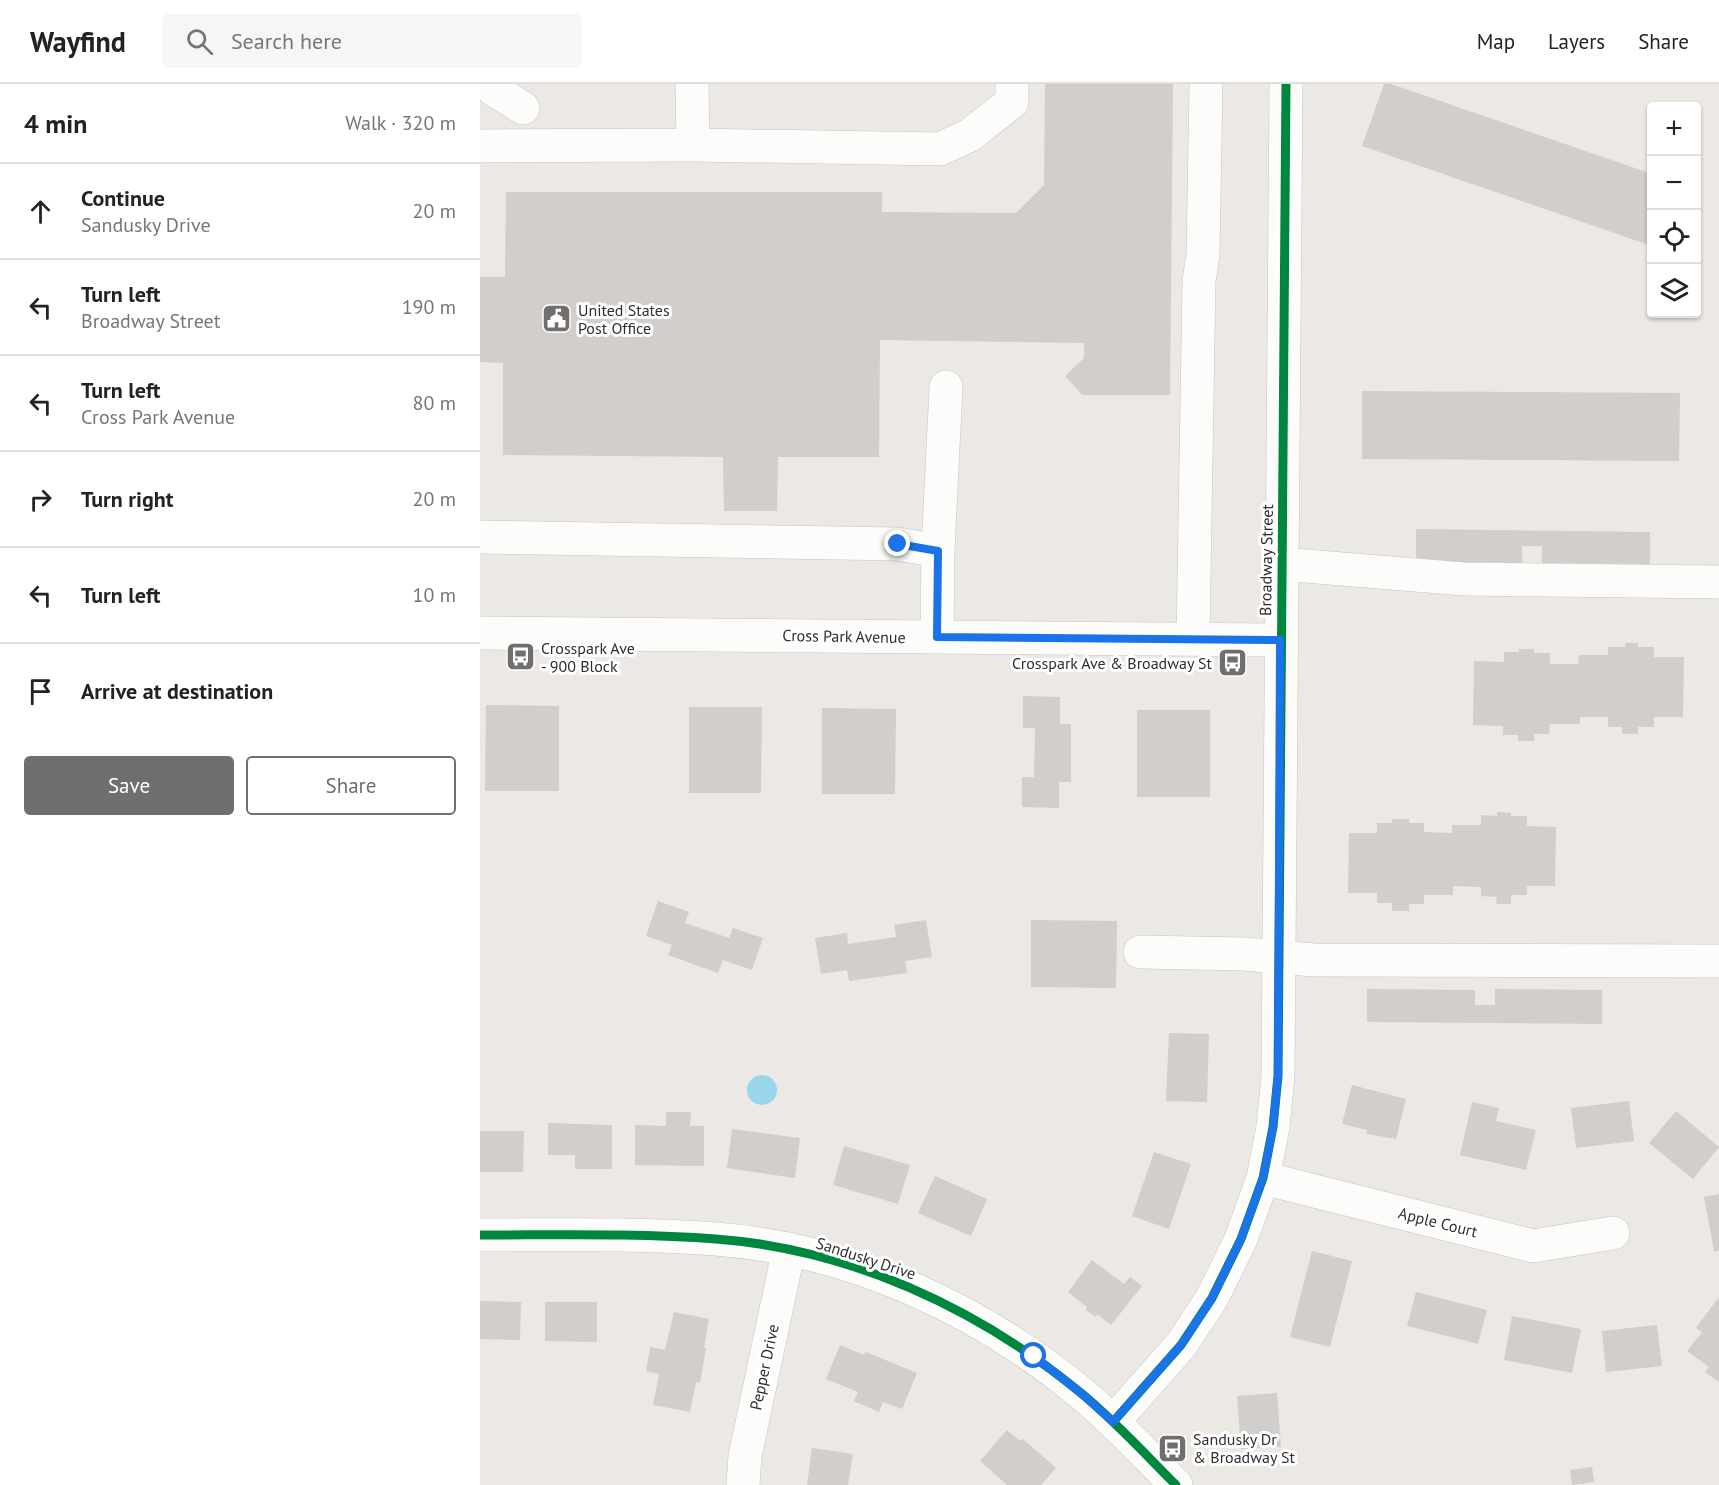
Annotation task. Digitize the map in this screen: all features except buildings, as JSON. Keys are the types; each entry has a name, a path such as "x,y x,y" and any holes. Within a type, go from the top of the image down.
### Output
{"street":[{"path":"494,84 494,90 523,108"},
{"path":"692,84 693,145"},
{"path":"480,146 693,145 940,149 970,135 1012,102 1012,84"},
{"path":"1193,639 1199,293 1203,255 1206,84"},
{"name":"Broadway Street","path":"1113,1422 1181,1345 1212,1298 1241,1239 1263,1178 1273,1127 1278,1076 1286,84"},
{"path":"937,637 945,387"},
{"path":"480,537 898,544 938,551"},
{"path":"1281,564 1464,579 1719,582"},
{"name":"Cross Park Avenue","path":"480,633 1280,640"},
{"path":"1140,952 1244,954 1314,960 1719,961"},
{"name":"Apple Court","path":"1263,1178 1533,1246 1613,1233"},
{"name":"Sandusky Drive","path":"480,1235 717,1239 789,1249 859,1268 926,1294 981,1322 1034,1356 1113,1422 1176,1485"},
{"name":"Pepper Drive","path":"743,1485 745,1456 789,1249"}],"water":[{"path":"762,1075 773,1079 777,1090 773,1101 762,1105 751,1101 747,1090 751,1079"}],"cycle path":[{"path":"1113,1422 1181,1345 1212,1298 1241,1239 1263,1178 1273,1127 1278,1076 1286,84"},
{"path":"480,1235 628,1235 716,1239 766,1245 815,1255 863,1270 910,1288 956,1310 999,1334 1041,1362 1106,1415 1176,1485"}],"place":[{"name":"United States Post Office","path":"557,319"},
{"name":"Crosspark Ave - 900 Block","path":"520,657"},
{"name":"Crosspark Ave & Broadway St","path":"1233,663"},
{"name":"Sandusky Dr & Broadway St","path":"1172,1448"}],"route":[{"path":"898,544 938,551 937,637 1280,640 1278,1076 1273,1127 1263,1178 1241,1239 1212,1298 1181,1345 1113,1422 1034,1356"}]}
